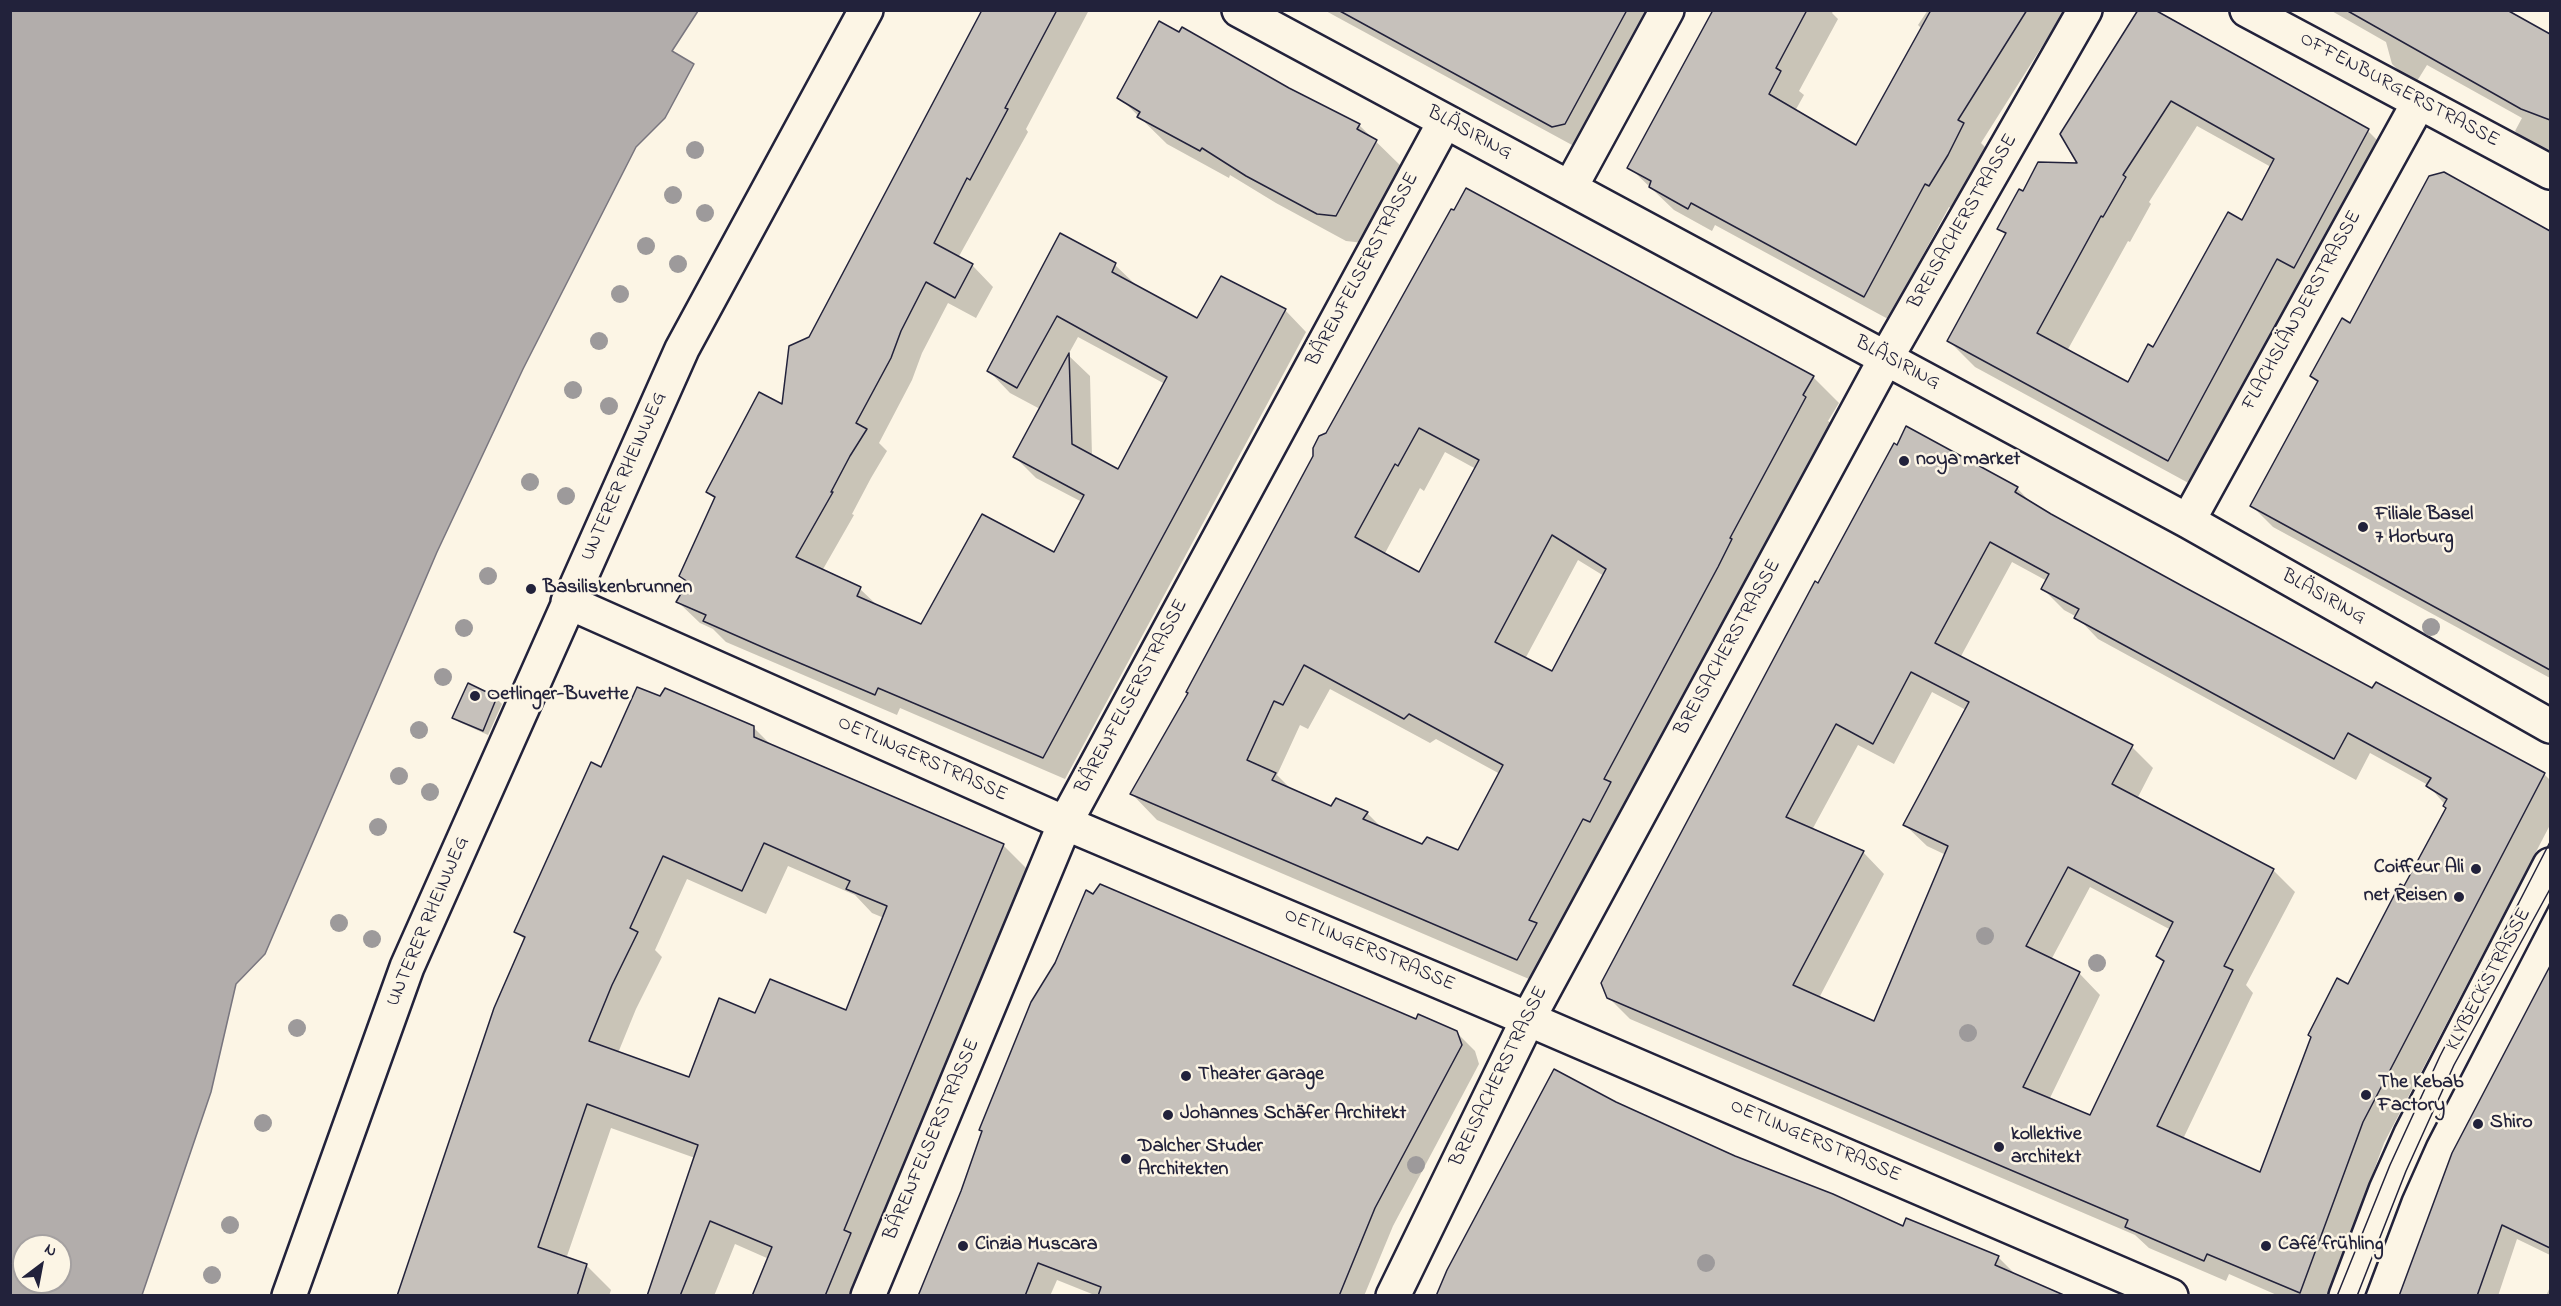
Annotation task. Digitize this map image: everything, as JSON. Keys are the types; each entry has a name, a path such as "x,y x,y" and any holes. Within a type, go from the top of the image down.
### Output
{"street":[{"name":"UNTERER RHEINWEG","path":"289,1296 407,967 568,602 682,349 866,10"},
{"name":"BLÄSIRING","path":"1239,10 2188,521 2550,726"},
{"path":"1570,188 1667,10"},
{"name":"BREISACHERSTRASSE","path":"1393,1296 1527,1018 1886,358 2085,10"},
{"name":"OFFENBURGERSTRASSE","path":"2247,10 2550,172"},
{"name":"FLACHSLÄNDERSTRASSE","path":"2188,521 2419,102"},
{"name":"BÄRENFELSERSTRASSE","path":"868,1296 1065,823 1445,121"},
{"name":"OETLINGERSTRASSE","path":"568,602 1065,823 1527,1018 2171,1296"},
{"name":"KLYBECKSTRASSE","path":"2346,1296 2386,1190 2411,1134 2550,865"}],"shaded area":[{"path":"10,11 698,11 672,51 694,64 665,118 636,147 523,369 437,552 265,954 236,984 211,1092 142,1295 11,1295"}],"building":[{"path":"982,10 1057,10 1005,108 1008,109 970,180 967,178 934,243 973,264 955,298 926,282 901,331 891,358 856,423 867,429 796,557 861,587 857,596 921,624 982,514 1054,552 1084,495 1013,457 1069,353 1072,444 1118,469 1167,377 1057,316 1017,388 987,371 1060,233 1116,263 1112,272 1197,318 1221,276 1286,309 1043,758 878,688 875,695 769,650 703,621 706,615 676,602 688,582 679,576 715,497 706,492 759,392 782,404 789,346 809,337"},
{"path":"1338,10 1627,10 1565,124 1552,127"},
{"path":"1713,10 1807,10 1776,68 1781,71 1769,94 1856,145 1931,10 2027,10 1958,120 1964,123 1948,155 1929,186 1925,184 1864,297 1691,203 1688,209 1649,187 1651,181 1627,168"},
{"path":"2138,10 2155,10 2369,129 2294,268 2277,259 2168,461 1947,341 2006,233 1997,229 2019,189 2023,191 2038,162 2077,163 2060,134","holes":["2171,101 2274,159 2242,220 2228,212 2153,347 2148,344 2128,382 2037,333 2101,216 2103,217 2126,177 2123,175"]},
{"path":"2346,10 2507,10 2550,34 2550,120 2521,109"},
{"path":"1159,21 1179,32 1182,27 1289,88 1360,124 1357,129 1377,140 1336,216 1317,214 1246,176 1202,148 1200,151 1137,117 1140,112 1117,98"},
{"path":"2444,172 2550,231 2550,670 2250,506 2318,381 2310,376 2342,318 2350,323 2429,176"},
{"path":"1466,188 1814,376 1803,395 1806,397 1730,538 1732,539 1718,567 1604,779 1611,782 1590,822 1583,819 1529,920 1537,923 1517,960 1130,794 1188,693 1186,692 1313,456 1313,448 1319,436 1326,433 1451,209 1454,210","holes":["1419,428 1479,460 1419,572 1355,537 1395,464 1398,466","1552,535 1606,569 1552,671 1495,642","1304,665 1404,719 1409,714 1503,765 1458,850 1427,837 1422,844 1363,819 1368,812 1336,798 1331,806 1272,780 1276,773 1247,760 1274,701 1283,705"]},
{"path":"1906,426 2018,487 2015,492 2051,514 2186,588 2372,688 2376,682 2545,773 2363,1122 2300,1293 2207,1254 2204,1261 2125,1227 2128,1220 1607,998 1601,983 1815,581 1818,583 1894,443 1897,445","holes":["1990,542 2049,574 2041,589 2079,609 2074,618 2334,759 2348,733 2431,778 2426,786 2447,799 2443,806 2446,808 2404,886 2400,884 2348,984 2337,978 2308,1035 2311,1037 2260,1172 2157,1126 2233,970 2224,966 2274,869 2112,784 2133,745 1935,643","1911,672 1969,702 1903,825 1948,846 1874,1021 1793,985 1864,851 1786,817 1836,724 1873,744","2068,867 2173,922 2156,956 2164,961 2090,1115 2023,1087 2080,972 2026,946"]},
{"path":"468,683 497,697 483,731 452,718"},
{"path":"637,687 660,696 665,688 754,726 754,737 1004,844 844,1230 851,1233 825,1296 752,1296 772,1247 710,1221 680,1296 647,1296 698,1145 587,1104 538,1247 587,1264 577,1296 397,1296 494,1008 525,937 514,932 591,762 601,767","holes":["764,843 850,881 846,889 887,906 846,1010 770,979 755,1013 719,998 689,1077 589,1041 612,985 638,932 630,928 663,856 742,891"]},
{"path":"1100,884 1416,1019 1418,1014 1457,1031 1462,1045 1375,1208 1339,1296 1098,1296 1101,1287 1038,1263 1025,1296 918,1296 961,1191 982,1131 979,1130 1031,1002 1055,963 1086,890 1093,894"},
{"path":"2550,966 2550,1248 2502,1225 2477,1296 2399,1296 2452,1153"},
{"path":"1554,1069 1616,1102 1735,1156 1833,1194 1903,1226 1906,1218 1999,1256 1995,1265 2066,1296 1436,1296 1447,1270"}],"tram line":[{"path":"2337,1296 2390,1165 2440,1056 2550,842"},
{"path":"2357,1296 2406,1171 2454,1065 2550,889"}],"place":[{"name":"noya market","path":"1904,461"},
{"name":"Filiale Basel 7 Horburg","path":"2363,527"},
{"name":"Basiliskenbrunnen","path":"531,589"},
{"name":"Oetlinger-Buvette","path":"475,696"},
{"name":"Coiffeur Ali","path":"2476,869"},
{"name":"net Reisen","path":"2459,897"},
{"name":"Theater Garage","path":"1186,1076"},
{"name":"The Kebab Factory","path":"2366,1095"},
{"name":"Johannes Schäfer Architekt","path":"1168,1115"},
{"name":"Shiro","path":"2478,1124"},
{"name":"kollektive architekt","path":"1999,1147"},
{"name":"Dalcher Studer Architekten","path":"1126,1159"},
{"name":"Cinzia Muscara","path":"963,1246"},
{"name":"Café frühling","path":"2266,1246"}]}
